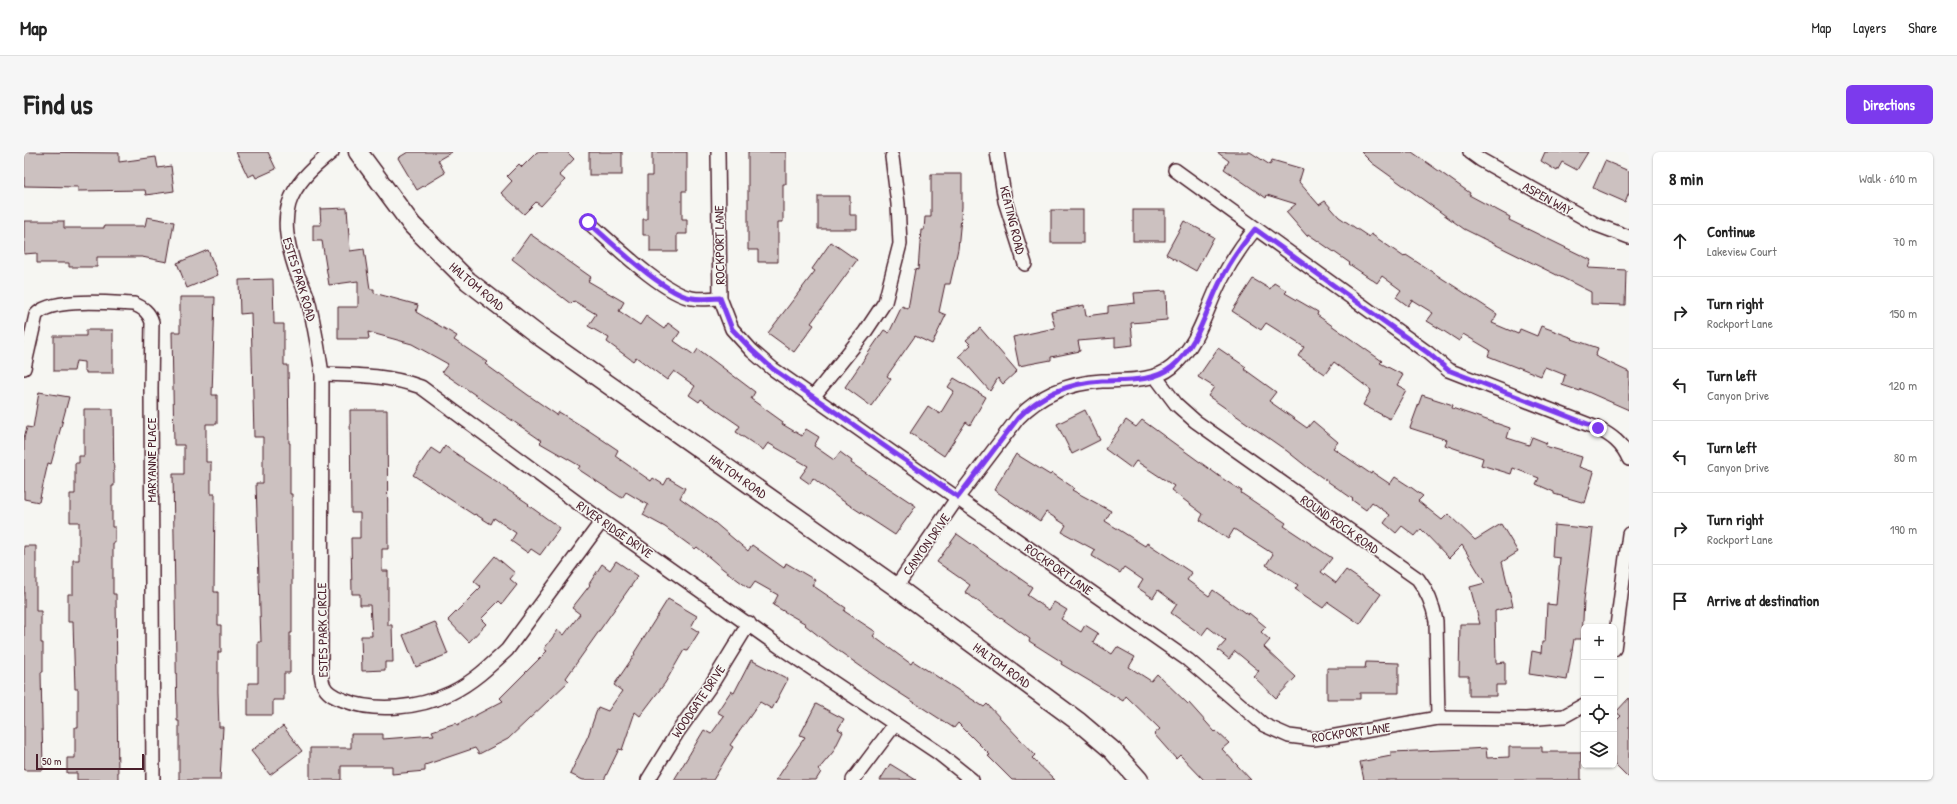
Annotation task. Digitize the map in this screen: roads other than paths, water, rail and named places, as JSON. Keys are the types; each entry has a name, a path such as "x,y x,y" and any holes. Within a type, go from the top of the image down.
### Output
{"main road":[{"name":"HALTOM ROAD","path":"358,152 412,225 468,281 545,340 896,587 1079,722 1112,750 1139,780"}],"street":[{"name":"ESTES PARK ROAD","path":"315,328 286,234 286,213 293,193 312,168 332,152"},
{"name":"ROCKPORT LANE","path":"718,152 720,298 732,329 752,350 773,369 814,396 1188,660 1264,725 1289,736 1313,739 1438,718 1526,719 1564,716 1581,707"},
{"name":"KEATING ROAD","path":"997,152 1005,201 1025,264"},
{"name":"ASPEN WAY","path":"1470,152 1481,160 1597,225 1629,237"},
{"path":"814,396 865,332 885,302 900,244 898,204 892,157"},
{"path":"1175,170 1428,353 1448,370 1598,428 1612,436 1624,448 1629,459"},
{"path":"588,222 650,275 672,290 691,298 720,298"},
{"name":"CANYON DRIVE","path":"896,587 958,497 1028,407 1055,391 1082,383 1122,381 1155,376 1172,367 1187,352 1199,332 1220,283 1238,250 1255,229"},
{"name":"MARYANNE PLACE","path":"24,368 36,315 40,310 48,306 72,303 134,304 142,308 150,315 152,322 153,780"},
{"name":"ESTES PARK CIRCLE","path":"315,328 322,374 321,674 324,686 332,696 352,704 373,707 410,705 451,693 491,666 507,650 602,521"},
{"name":"RIVER RIDGE DRIVE","path":"322,374 381,376 401,380 421,387 602,521 783,648 937,752 972,780"},
{"name":"ROUND ROCK ROAD","path":"1155,376 1176,404 1194,421 1418,579 1428,592 1434,608 1436,622 1438,718"},
{"path":"1617,626 1629,534"},
{"name":"WOODGATE DRIVE","path":"648,780 677,733 711,685 749,623"},
{"path":"853,780 895,724"}]}
